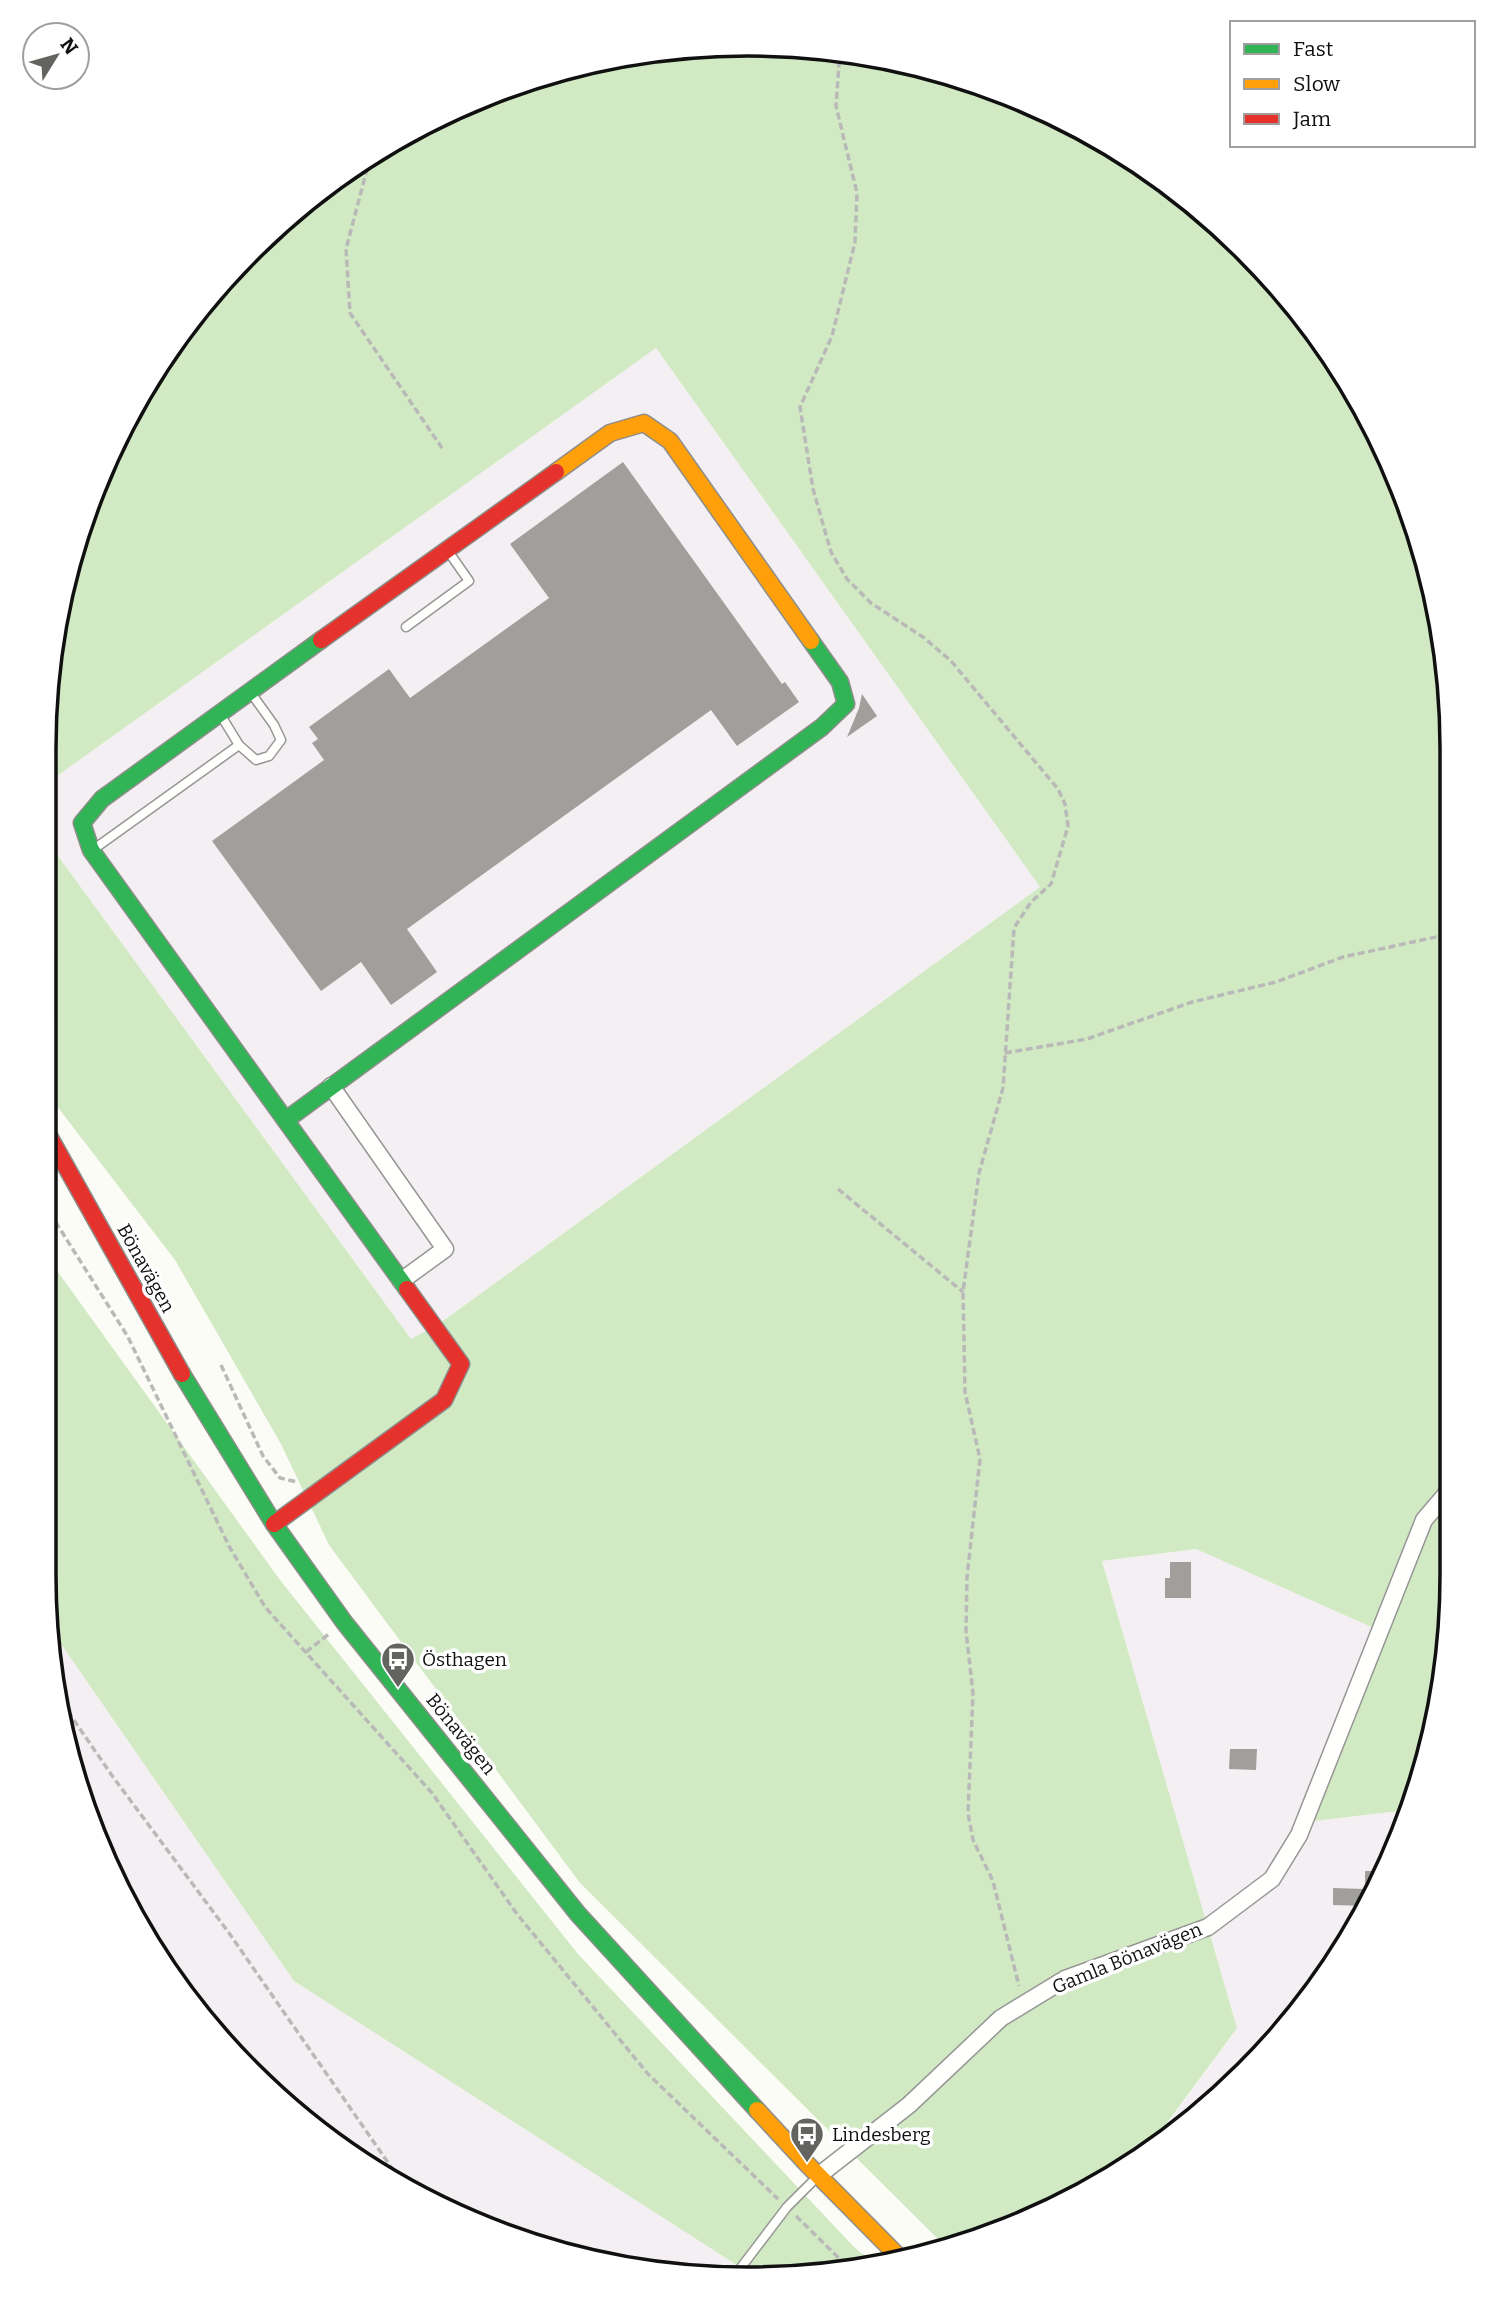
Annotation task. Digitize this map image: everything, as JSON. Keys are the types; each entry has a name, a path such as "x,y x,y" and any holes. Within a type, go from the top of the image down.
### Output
{"street":[{"path":"274,1524 443,1400 461,1364 91,850 82,822 102,799 447,548 610,433 644,422 670,441 840,682 846,704 822,727 286,1120"},
{"path":"331,1086 445,1249 401,1281"},
{"name":"Bönavägen","path":"56,1149 160,1338 274,1524 344,1622 578,1914 818,2176 893,2251"},
{"name":"Gamla Bönavägen","path":"818,2176 909,2105 1001,2018 1065,1979 1208,1927 1272,1879 1299,1835 1424,1520 1440,1501"}],"lane":[{"path":"406,627 469,581 447,548"},
{"path":"220,713 239,745 256,760 269,756 281,740 274,724 250,692"},
{"path":"91,850 239,745"},
{"path":"741,2267 786,2207 818,2176"}],"path":[{"path":"840,62 836,107 857,193 855,242 832,336 800,407 813,489 831,552 847,579 871,603 923,637 951,661 1058,789 1065,804 1068,826 1051,884 1031,902 1014,928 1003,1088 979,1173 962,1292 965,1392 980,1459 967,1577 966,1631 973,1693 968,1813 972,1840 993,1881 1014,1973 1025,2003"},
{"path":"366,171 346,249 350,313 442,448"},
{"path":"1005,1053 1087,1039 1192,1002 1276,982 1343,957 1440,936"},
{"path":"838,1189 962,1292"},
{"path":"56,1223 128,1337 229,1546 265,1607 432,1793 517,1913 648,2074 842,2260"},
{"path":"221,1365 262,1456 280,1478 295,1482 302,1480"},
{"path":"70,1715 229,1933 391,2167"}],"shaded area":[{"path":"656,348 1040,887 436,1326 411,1339 56,853 56,777"},
{"path":"1196,1549 1376,1629 1296,1823 1398,1811 1369,1881 1347,1921 1297,1996 1237,2064 1166,2126 1237,2028 1102,1561"},
{"path":"59,1642 294,1981 740,2267 703,2266 613,2254 526,2230 483,2214 402,2174 327,2124 292,2095 228,2031 199,1996 149,1921 127,1881 93,1797 80,1754 69,1710"}],"green space":[{"path":"703,57 793,57 838,62 883,69 970,93 1054,127 1094,149 1169,199 1237,259 1268,292 1297,327 1347,402 1369,442 1403,526 1427,613 1434,658 1440,748 1439,1620 1427,1710 1403,1797 1398,1811 1296,1823 1376,1629 1196,1549 1102,1561 1237,2028 1163,2128 1094,2174 1054,2196 1013,2214 938,2240 580,1883 329,1545 281,1444 175,1260 56,1105 56,853 411,1339 436,1326 1040,887 656,348 56,777 57,703 62,658 69,613 93,526 127,442 149,402 199,327 228,292 292,228 327,199 402,149 442,127 526,93 569,80 613,69"},
{"path":"56,1269 280,1580 578,1954 866,2257 793,2266 740,2267 294,1981 59,1642 56,1575"}],"building":[{"path":"623,462 782,684 785,682 799,702 737,746 711,710 407,929 437,972 391,1005 361,962 321,991 212,841 324,760 312,743 318,739 309,727 389,669 410,698 549,598 510,544"},
{"path":"862,694 877,716 847,737 859,708"},
{"path":"1170,1562 1191,1562 1191,1598 1165,1598 1165,1578 1170,1578"},
{"path":"1230,1749 1257,1749 1256,1770 1229,1769"},
{"path":"1365,1871 1373,1871 1369,1881 1365,1888"},
{"path":"1333,1888 1365,1889 1355,1906 1333,1905"}],"traffic: fast":[{"path":"321,640 102,799 82,823 91,850 407,1289"},
{"path":"286,1120 822,727 846,704 840,682 811,641"},
{"path":"182,1374 274,1524 344,1622 578,1914 757,2110"}],"traffic: slow":[{"path":"556,472 610,433 644,423 670,441 811,641"},
{"path":"757,2110 893,2251"}],"traffic: jam":[{"path":"321,640 556,472"},
{"path":"56,1149 182,1374"},
{"path":"274,1524 444,1400 461,1364 407,1289"}],"place":[{"name":"Östhagen","path":"398,1689"},
{"name":"Lindesberg","path":"807,2164"}]}
